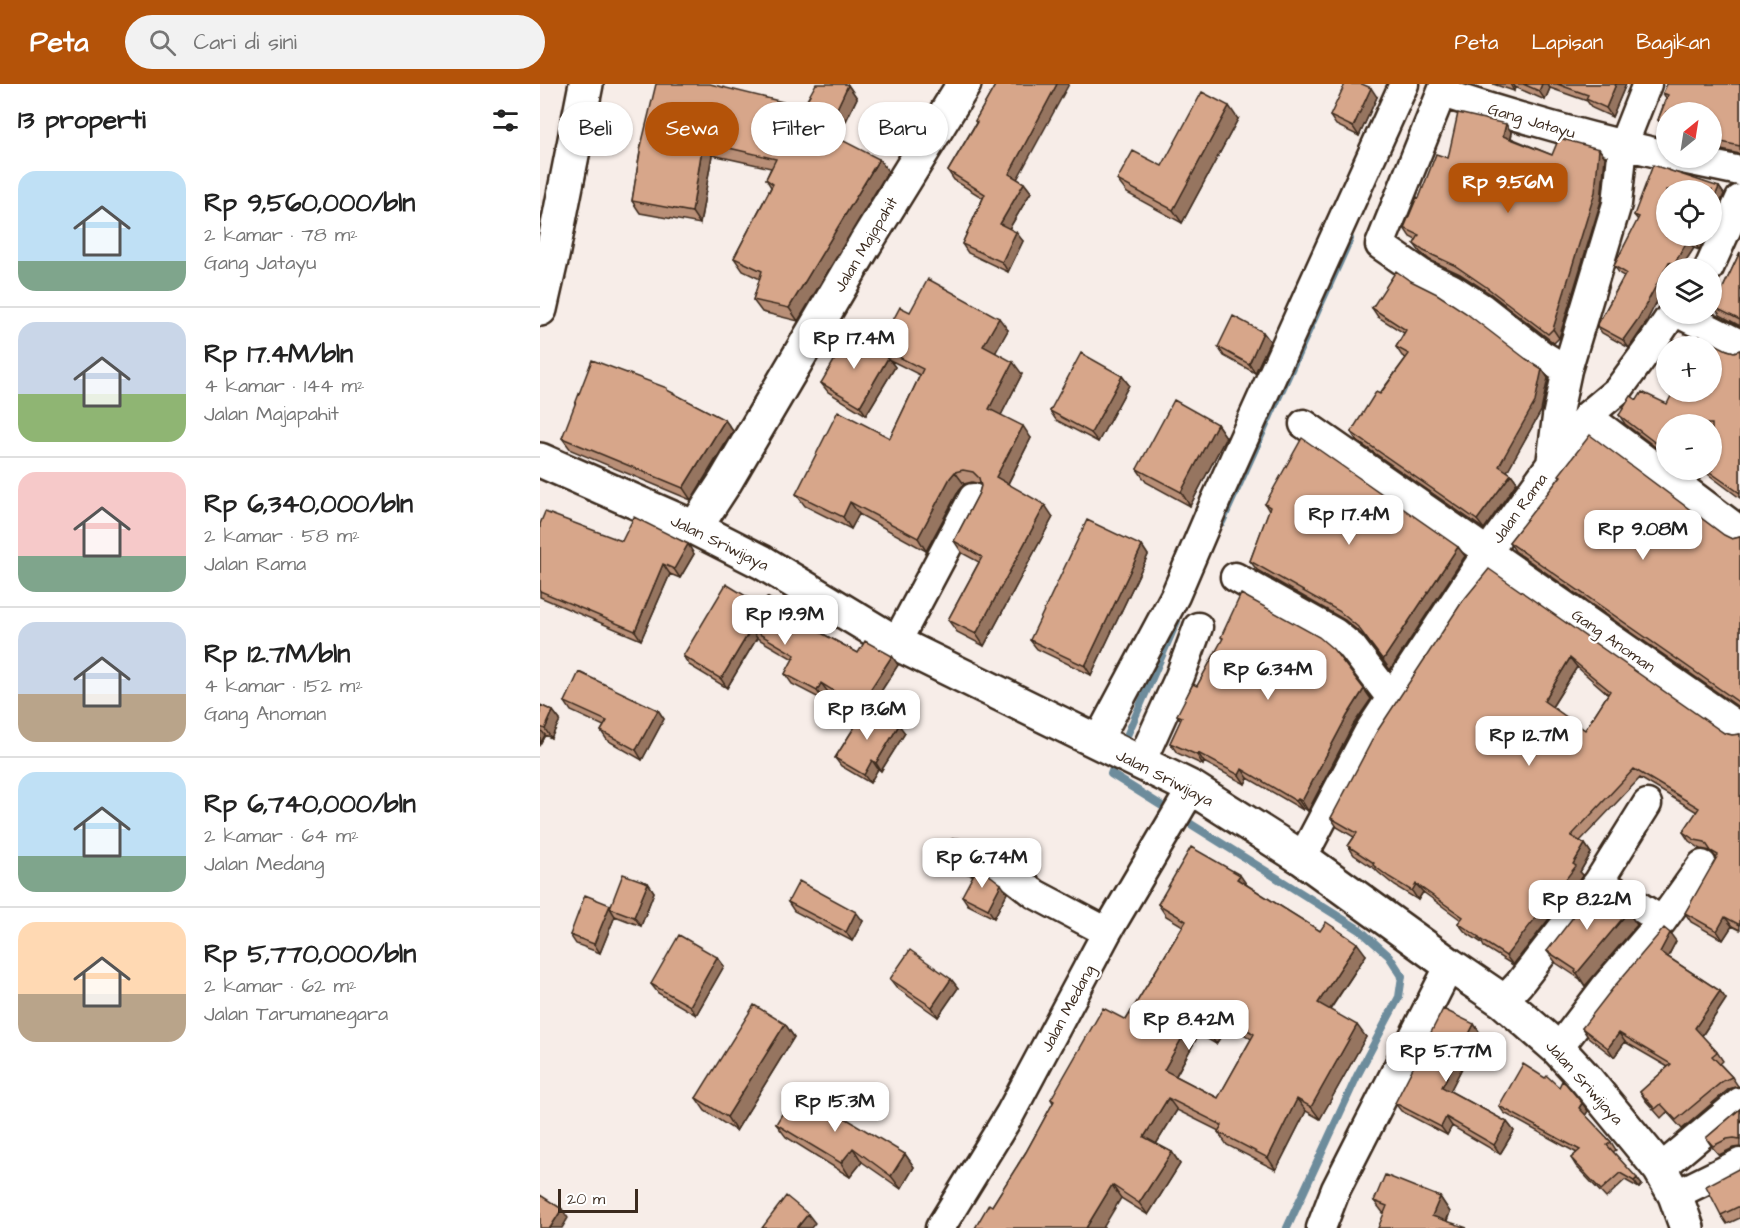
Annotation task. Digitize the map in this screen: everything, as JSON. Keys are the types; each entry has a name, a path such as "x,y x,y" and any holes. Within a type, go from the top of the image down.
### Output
{"main road":[{"path":"540,309 586,84"},
{"name":"Jalan Majapahit","path":"694,528 725,482 865,244 964,84"},
{"name":"Jalan Sriwijaya","path":"540,460 694,528 762,562 896,642 1192,788 1302,858 1503,1001 1558,1049 1585,1078 1667,1182 1687,1228"}],"street":[{"path":"1119,752 1175,597 1216,500 1404,84"},
{"name":"Jalan Rama","path":"1302,858 1368,733 1488,551 1551,464 1557,417 1567,370 1617,204 1623,145 1647,84"},
{"path":"1443,88 1380,245 1422,274 1451,288 1482,308 1542,355 1567,370"},
{"name":"Gang Jatayu","path":"1443,88 1491,109 1656,153"},
{"path":"1722,167 1740,171"},
{"path":"1713,258 1740,199"},
{"path":"1551,464 1587,416 1617,390 1666,324"},
{"path":"1700,324 1740,344"},
{"path":"1587,416 1740,531"},
{"name":"Gang Anoman","path":"1304,424 1740,728"},
{"path":"896,642 973,498"},
{"path":"1235,577 1335,633 1352,647 1391,698"},
{"path":"1119,752 1180,676 1198,627"},
{"name":"Jalan Medang","path":"940,1228 1010,1113 1107,932 1192,788"},
{"path":"1503,1001 1519,984 1599,881 1647,804"},
{"path":"957,854 1002,868 1035,894 1107,932"},
{"path":"1558,1049 1606,986 1662,921 1702,865"},
{"path":"1599,881 1662,921"},
{"path":"1321,1228 1336,1189 1450,964"},
{"path":"1667,1182 1740,1102"},
{"path":"1667,1182 1740,1163"}],"building":[{"path":"656,84 710,84 783,102 751,102 751,153 739,150 739,102 652,102"},
{"path":"816,84 848,85 840,102 806,102"},
{"path":"996,84 1057,84 1009,174 1024,183 1000,224 1016,232 1002,262 962,244 985,194 948,171"},
{"path":"1345,84 1362,84 1371,88 1353,127 1330,116"},
{"path":"1523,84 1542,84 1539,91"},
{"path":"1557,84 1616,84 1606,108 1586,99 1588,95"},
{"path":"1667,84 1740,84 1740,146 1722,142 1722,102 1665,102 1668,95 1663,93"},
{"path":"1202,92 1229,106 1173,210 1117,180 1133,151 1162,166"},
{"path":"1458,113 1506,124 1503,136 1552,155 1559,138 1599,149 1595,192 1553,329 1548,334 1454,265 1414,244 1419,235 1404,228 1417,197 1419,198 1436,154 1448,158"},
{"path":"645,129 645,156 701,156 692,212 632,201"},
{"path":"846,142 858,148 858,156 873,156 879,159 789,308 753,300 762,271 734,258 773,184 766,179 776,159 763,156 846,156"},
{"path":"1653,165 1656,168 1698,180 1656,180 1656,246 1684,246 1678,258 1656,258 1656,286 1638,319 1623,340 1597,326 1626,273 1614,266 1639,217 1634,215"},
{"path":"1740,252 1740,320 1722,311 1722,290"},
{"path":"1396,271 1466,313 1542,369 1535,402 1499,466 1511,474 1477,520 1351,432 1376,392 1380,394 1409,354 1396,347 1406,330 1372,308"},
{"path":"928,279 999,318 983,346 1013,362 989,409 1023,426 996,477 1045,505 976,634 948,620 982,557 954,541 981,486 979,478 973,472 963,470 955,472 950,478 918,538 850,502 843,517 796,494 838,411 890,438 923,369 879,347 900,307 910,312"},
{"path":"1233,316 1263,332 1249,364 1218,347"},
{"path":"849,335 888,358 860,406 821,383"},
{"path":"1722,348 1734,352 1740,350 1740,493 1721,480 1722,414 1656,414 1656,443 1619,415 1631,396 1637,400 1642,392 1656,399 1656,402 1667,404 1668,402 1722,402"},
{"path":"1081,353 1122,376 1091,433 1050,411"},
{"path":"592,360 667,388 725,420 683,488 562,438"},
{"path":"1174,400 1217,424 1181,492 1137,469"},
{"path":"1590,435 1724,535 1732,539 1740,537 1740,703 1509,542"},
{"path":"1302,438 1458,547 1383,660 1358,627 1339,611 1250,561 1270,507 1265,504"},
{"path":"545,512 622,541 634,517 688,544 674,569 663,564 635,631 540,591 540,524"},
{"path":"1087,520 1142,546 1085,666 1030,640"},
{"path":"1489,569 1724,733 1740,734 1740,925 1725,917 1717,931 1685,913 1718,855 1711,851 1705,842 1695,840 1683,832 1699,808 1634,769 1571,836 1585,844 1573,864 1576,866 1506,956 1458,923 1463,917 1416,884 1412,891 1348,846 1357,833 1331,818 1376,733 1462,602","holes":["1570,658 1610,691 1585,730 1544,701"]},
{"path":"726,584 762,606 767,597 791,611 788,615 858,653 865,641 892,656 859,707 821,683 817,691 785,674 795,655 751,629 721,679 683,656"},
{"path":"1241,594 1319,637 1333,649 1364,689 1302,801 1298,799 1296,801 1242,769 1239,775 1198,753 1197,755 1170,743 1182,717 1177,715 1193,684 1197,686 1223,638 1221,637"},
{"path":"579,672 658,710 636,750 601,731 607,721 565,702"},
{"path":"540,705 553,711 545,729 540,727"},
{"path":"868,706 899,725 876,763 872,760 864,775 835,758"},
{"path":"1191,847 1240,875 1237,879 1320,931 1326,922 1357,943 1318,1003 1357,1025 1311,1107 1297,1099 1268,1158 1218,1132 1222,1125 1168,1098 1144,1137 1172,1152 1139,1203 1112,1185 1086,1228 975,1228 989,1204 992,1206 1026,1152 1054,1101 1051,1099 1103,1008 1126,1020 1186,921 1158,904","holes":["1220,1012 1254,1034 1218,1098 1164,1070 1191,1022 1208,1032"]},
{"path":"976,870 988,874 1001,884 988,909 962,896"},
{"path":"623,874 648,883 634,917 610,908"},
{"path":"799,881 856,912 846,932 788,902"},
{"path":"1594,890 1628,912 1577,973 1576,970 1547,951"},
{"path":"585,895 610,905 594,944 570,935"},
{"path":"1664,928 1670,933 1660,952 1720,991 1695,1028 1717,1052 1712,1056 1732,1077 1723,1081 1676,1120 1661,1104 1655,1109 1640,1092 1671,1064 1619,1033 1608,1048 1582,1028"},
{"path":"679,935 717,957 690,1006 651,984"},
{"path":"910,950 951,979 932,1007 890,979"},
{"path":"754,1005 785,1024 727,1117 696,1098"},
{"path":"1443,1009 1474,1024 1442,1087 1507,1122 1494,1145 1446,1117 1441,1127 1395,1103"},
{"path":"1523,1064 1545,1078 1547,1076 1559,1087 1562,1081 1566,1084 1582,1103 1579,1108 1611,1142 1607,1145 1637,1178 1634,1181 1620,1173 1601,1190 1571,1158 1580,1150 1499,1106"},
{"path":"797,1089 905,1154 891,1176 853,1148 841,1163 776,1124"},
{"path":"1740,1109 1740,1139 1727,1139 1713,1146 1706,1138"},
{"path":"1740,1168 1740,1206 1721,1215 1706,1186"},
{"path":"1385,1175 1440,1197 1432,1216 1467,1228 1378,1228 1387,1206 1374,1201"},
{"path":"540,1195 562,1209 550,1228 540,1228"},
{"path":"786,1196 808,1214 797,1228 762,1228"}],"waterway":[{"path":"1222,522 1350,239"},
{"path":"1122,747 1177,621"},
{"path":"1117,759 1111,774 1360,930 1389,956 1402,976 1399,997 1357,1076 1287,1228"}]}
